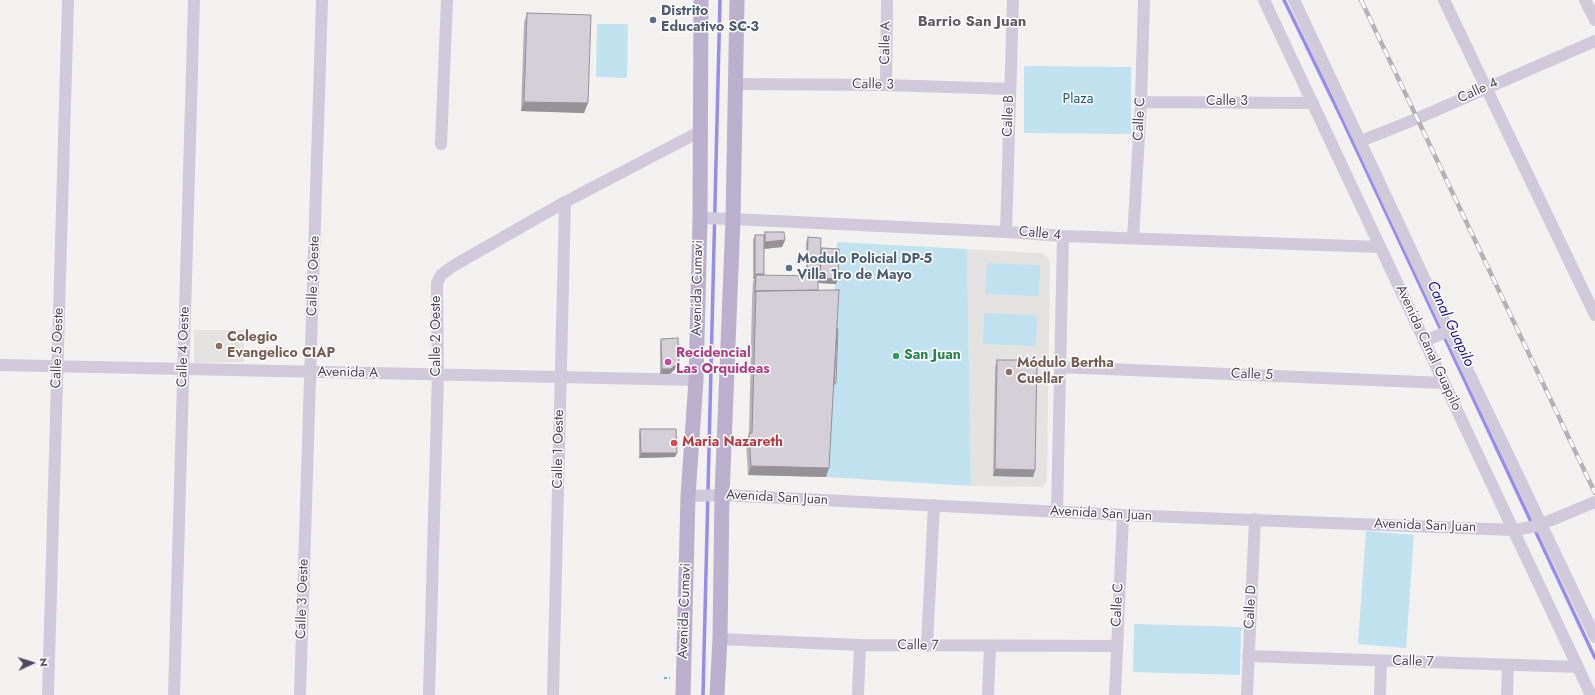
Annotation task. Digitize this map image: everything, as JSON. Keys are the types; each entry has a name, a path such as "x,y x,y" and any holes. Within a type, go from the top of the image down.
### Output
{"main road":[{"name":"Avenida Cumavi","path":"683,695 696,380 705,218 701,130 701,0"},
{"path":"717,695 720,639 718,495 728,219 736,84 737,0"}],"street":[{"name":"Calle 5 Oeste","path":"48,695 68,0"},
{"name":"Calle 4 Oeste","path":"174,695 194,0"},
{"name":"Calle 3 Oeste","path":"300,695 322,0"},
{"path":"441,144 447,0"},
{"name":"Calle A","path":"886,85 887,0"},
{"name":"Calle B","path":"1006,232 1013,0"},
{"name":"Calle C","path":"1133,238 1141,102 1144,0"},
{"name":"Avenida Canal Guapilo","path":"1264,0 1314,103 1380,247 1427,340 1444,383 1516,530 1591,695"},
{"name":"Avenida Canal Guapilo","path":"1294,0 1361,141 1446,332 1539,526 1595,637"},
{"path":"1444,0 1595,315"},
{"path":"1585,0 1595,20"},
{"name":"Calle 4","path":"1361,141 1595,41"},
{"name":"Calle 3","path":"736,84 1010,88"},
{"name":"Calle 3","path":"1141,102 1314,103"},
{"name":"Calle 2 Oeste","path":"429,695 438,375 437,283 441,275 453,266 565,202 701,130"},
{"name":"Calle 1 Oeste","path":"553,695 565,202"},
{"name":"Calle 4","path":"705,218 1063,236 1380,247"},
{"path":"1057,512 1063,236"},
{"path":"1427,340 1446,332"},
{"name":"Avenida A","path":"0,365 696,380"},
{"name":"Calle 5","path":"1059,367 1444,383"},
{"name":"Avenida San Juan","path":"692,496 718,495 1123,515 1516,530 1539,526"},
{"path":"1539,526 1595,502"},
{"path":"927,646 934,505"},
{"name":"Calle C","path":"1115,695 1123,515"},
{"name":"Calle D","path":"1247,695 1255,519"},
{"name":"Calle 7","path":"720,639 860,646 1116,646"},
{"path":"858,695 860,646"},
{"path":"988,695 990,646"},
{"name":"Calle 7","path":"1248,656 1578,667"},
{"path":"1380,695 1381,661"},
{"path":"1507,695 1508,665"}],"shaded area":[{"name":"Módulo Bertha Cuellar","path":"967,249 1040,253 1048,257 1050,263 1047,481 1042,487 971,486"},
{"name":"Colegio Evangelico CIAP","path":"194,330 244,330 244,362 194,363"}],"green space":[{"path":"597,24 628,24 627,78 596,77"},
{"name":"Plaza","path":"1024,66 1131,67 1131,134 1024,133"},
{"name":"San Juan","path":"837,242 967,249 971,486 826,477"},
{"path":"987,263 1040,265 1039,296 985,294"},
{"path":"984,313 1037,315 1036,346 983,344"},
{"path":"1366,531 1414,535 1406,648 1358,644"},
{"path":"1134,624 1241,627 1240,675 1133,672"}],"building":[{"path":"527,13 591,15 588,103 524,102"},
{"path":"765,232 784,232 785,240 765,242"},
{"path":"755,235 764,235 764,274 755,274"},
{"path":"808,237 821,238 820,270 807,270"},
{"path":"822,248 839,249 838,279 820,278"},
{"path":"756,275 818,276 818,290 756,291 755,293"},
{"path":"839,290 829,468 751,466 749,433 752,433 756,291"},
{"path":"837,329 836,383 834,383"},
{"name":"Recidencial Las Orquideas","path":"678,338 679,362 671,369 662,369 661,339"},
{"path":"997,360 1037,360 1035,470 995,469"},
{"path":"640,429 676,429 677,453 641,453"}],"waterway":[{"path":"703,695 720,0"},
{"name":"Canal Guapilo","path":"1284,0 1342,119 1595,658"}],"railway":[{"path":"1361,0 1595,493"}],"place":[{"name":"Distrito Educativo SC-3","path":"653,20"},
{"name":"Modulo Policial DP-5 Villa 1ro de Mayo","path":"789,268"},
{"name":"Colegio Evangelico CIAP","path":"219,346"},
{"name":"San Juan","path":"896,356"},
{"name":"Recidencial Las Orquideas","path":"668,362"},
{"name":"Módulo Bertha Cuellar","path":"1009,372"},
{"name":"Maria Nazareth","path":"674,443"}],"district":[{"name":"Barrio San Juan","path":"972,22"}]}
